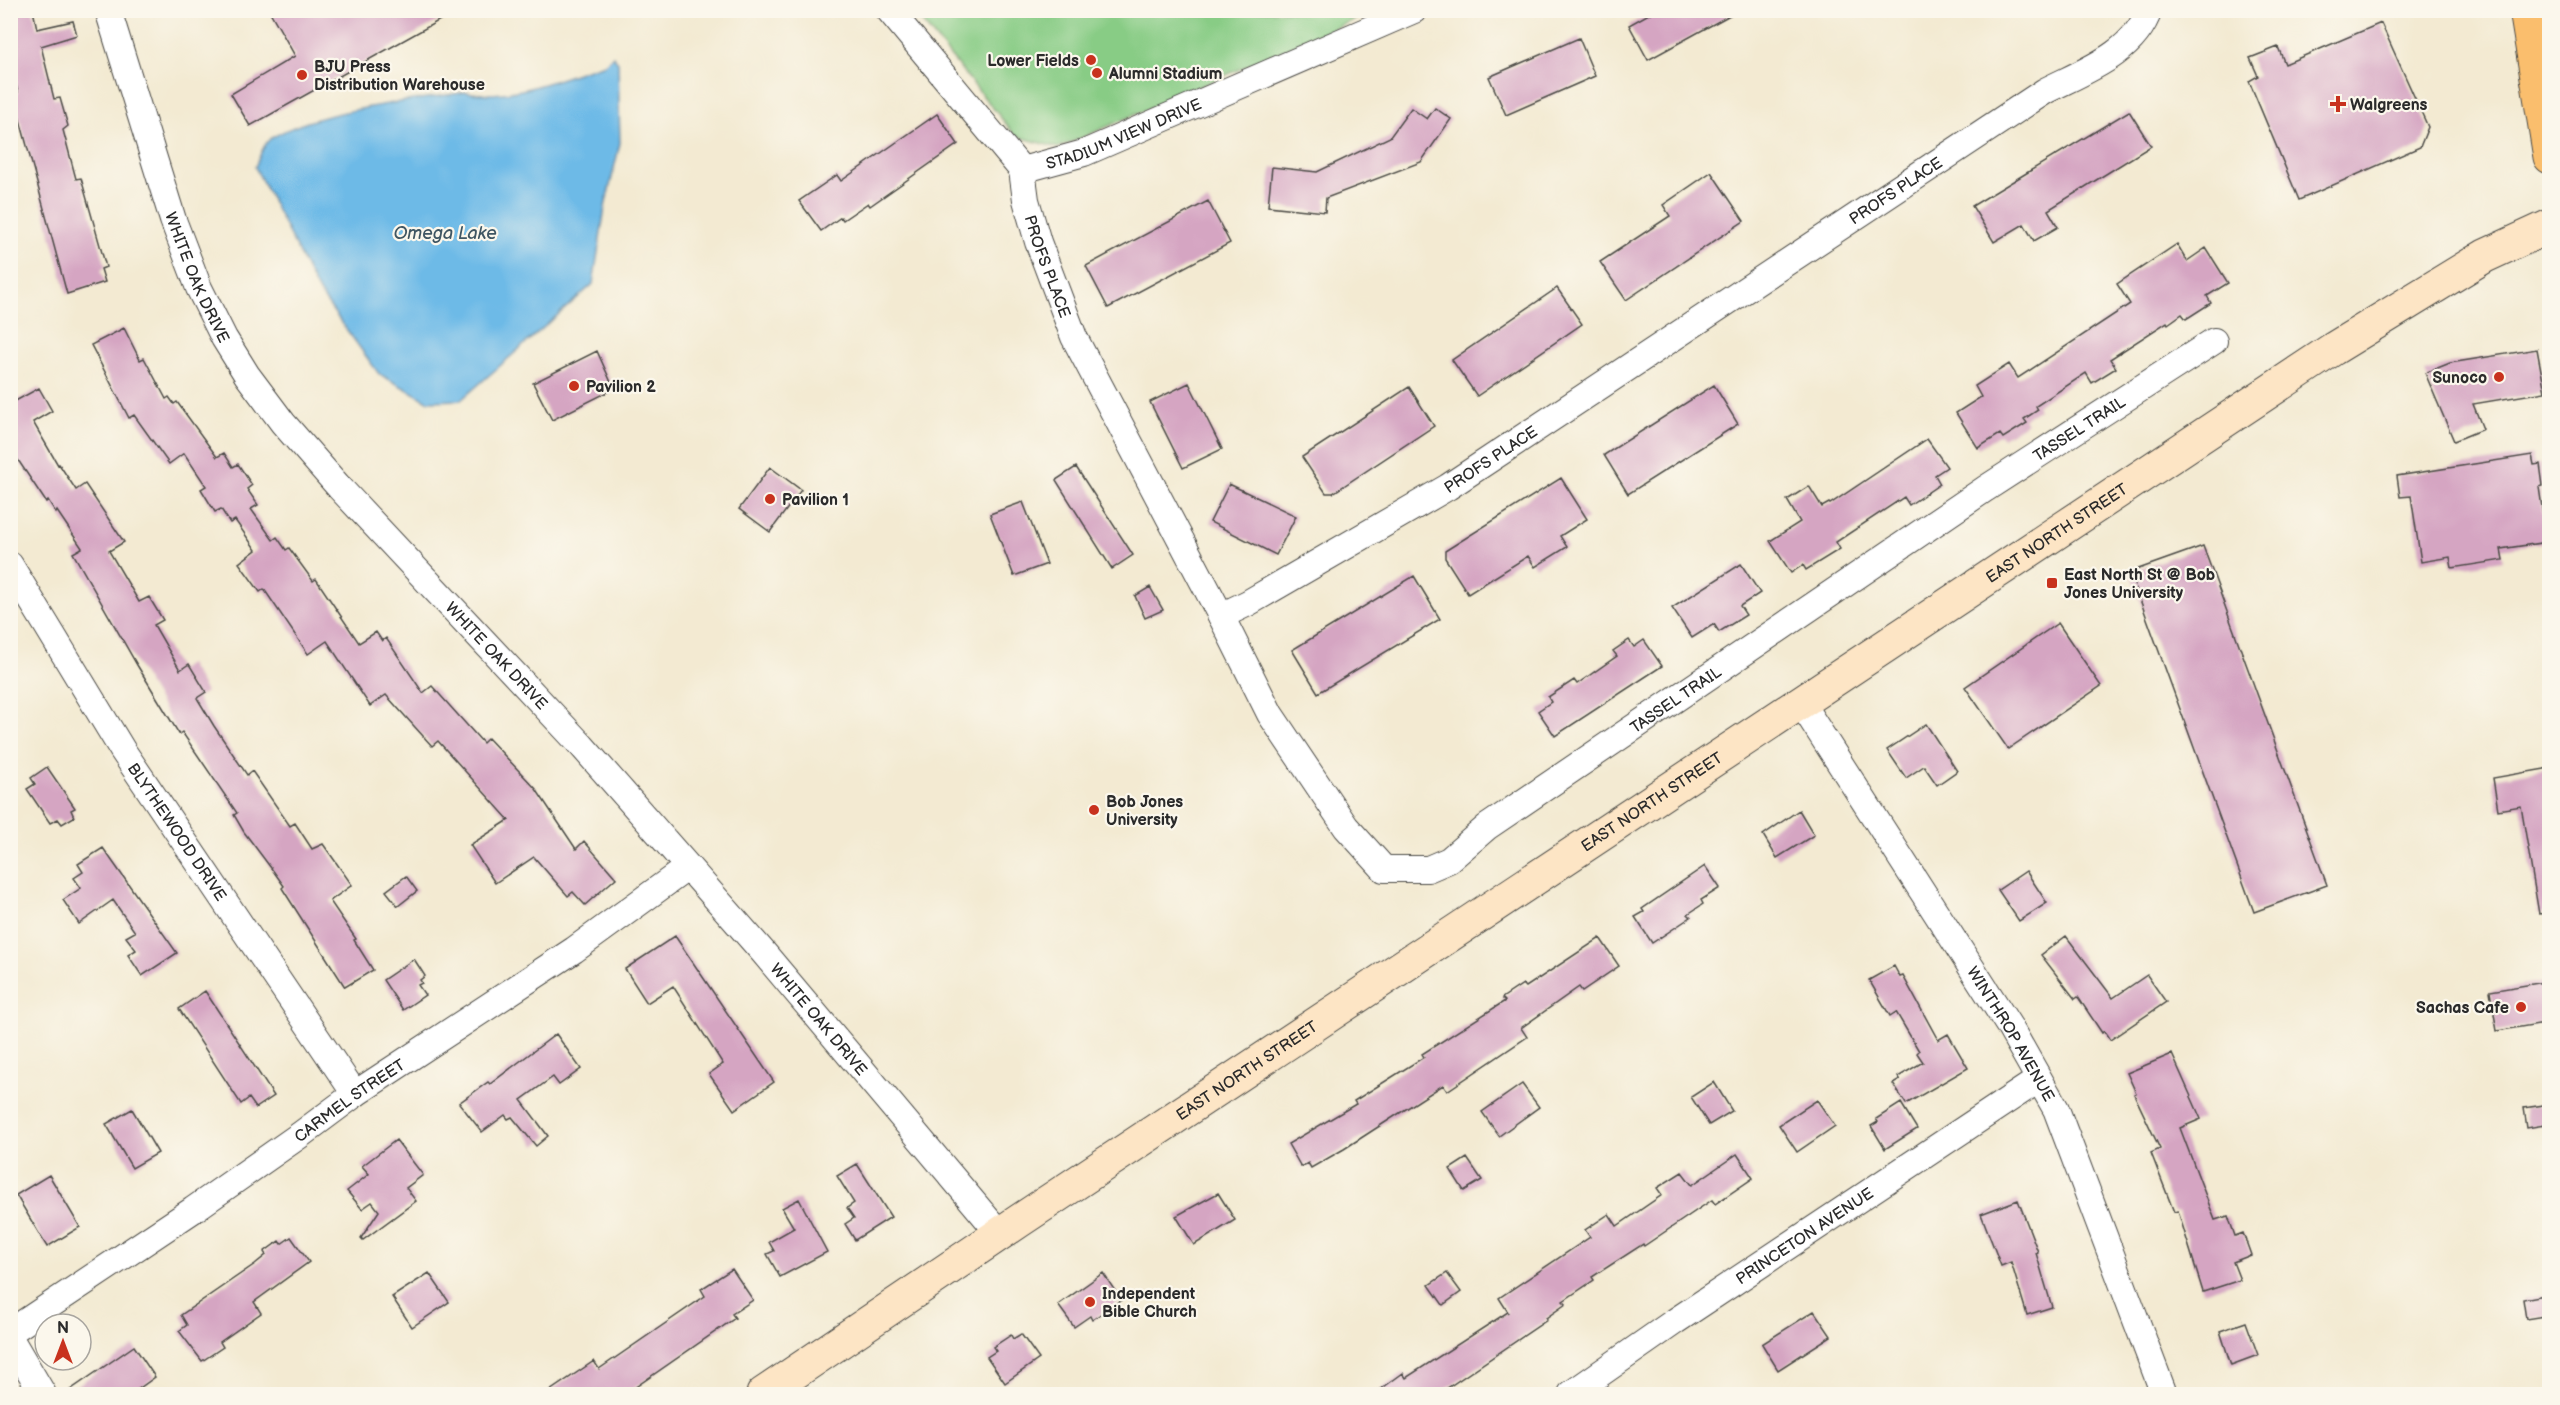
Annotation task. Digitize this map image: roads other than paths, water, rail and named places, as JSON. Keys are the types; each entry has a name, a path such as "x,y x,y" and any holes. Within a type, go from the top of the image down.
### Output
{"main road":[{"path":"2526,10 2550,157"},
{"name":"EAST NORTH STREET","path":"763,1395 1000,1234 2333,349 2485,256 2550,226"}],"street":[{"name":"WHITE OAK DRIVE","path":"108,10 173,220 199,288 224,338 247,375 283,423 339,487 582,746 763,952 1000,1234"},
{"path":"889,10 1022,170"},
{"name":"STADIUM VIEW DRIVE","path":"1022,170 1084,153 1414,10"},
{"name":"PROFS PLACE","path":"1022,170 1026,200 1038,242 1074,337 1221,616 1248,603 1448,487 2045,91 2102,62 2131,42 2144,26 2149,10"},
{"name":"TASSEL TRAIL","path":"1221,616 1270,714 1346,827 1384,869 1428,868 1449,860 1487,827 1985,489 2214,341"},
{"name":"BLYTHEWOOD DRIVE","path":"10,565 123,751 355,1094"},
{"name":"WINTHROP AVENUE","path":"1801,703 2009,1026 2056,1109 2164,1395"},
{"name":"CARMEL STREET","path":"10,1332 242,1176 355,1094 573,950 688,867"},
{"name":"PRINCETON AVENUE","path":"1571,1395 1674,1322 2038,1080"},
{"path":"10,1338 43,1395"}],"water":[{"name":"Omega Lake","path":"613,56 618,62 620,143 605,207 593,284 461,400 428,401 379,374 317,289 255,167 265,144 289,129 337,114 466,92 483,94 519,91 605,64"}],"place":[{"name":"Lower Fields","path":"1091,60"},
{"name":"Alumni Stadium","path":"1097,73"},
{"name":"BJU Press Distribution Warehouse","path":"302,75"},
{"name":"Walgreens","path":"2338,104"},
{"name":"Sunoco","path":"2499,377"},
{"name":"Pavilion 2","path":"574,386"},
{"name":"Pavilion 1","path":"770,499"},
{"name":"East North St @ Bob Jones University","path":"2052,583"},
{"name":"Bob Jones University","path":"1094,810"},
{"name":"Sachas Cafe","path":"2521,1007"},
{"name":"Independent Bible Church","path":"1090,1302"}]}
